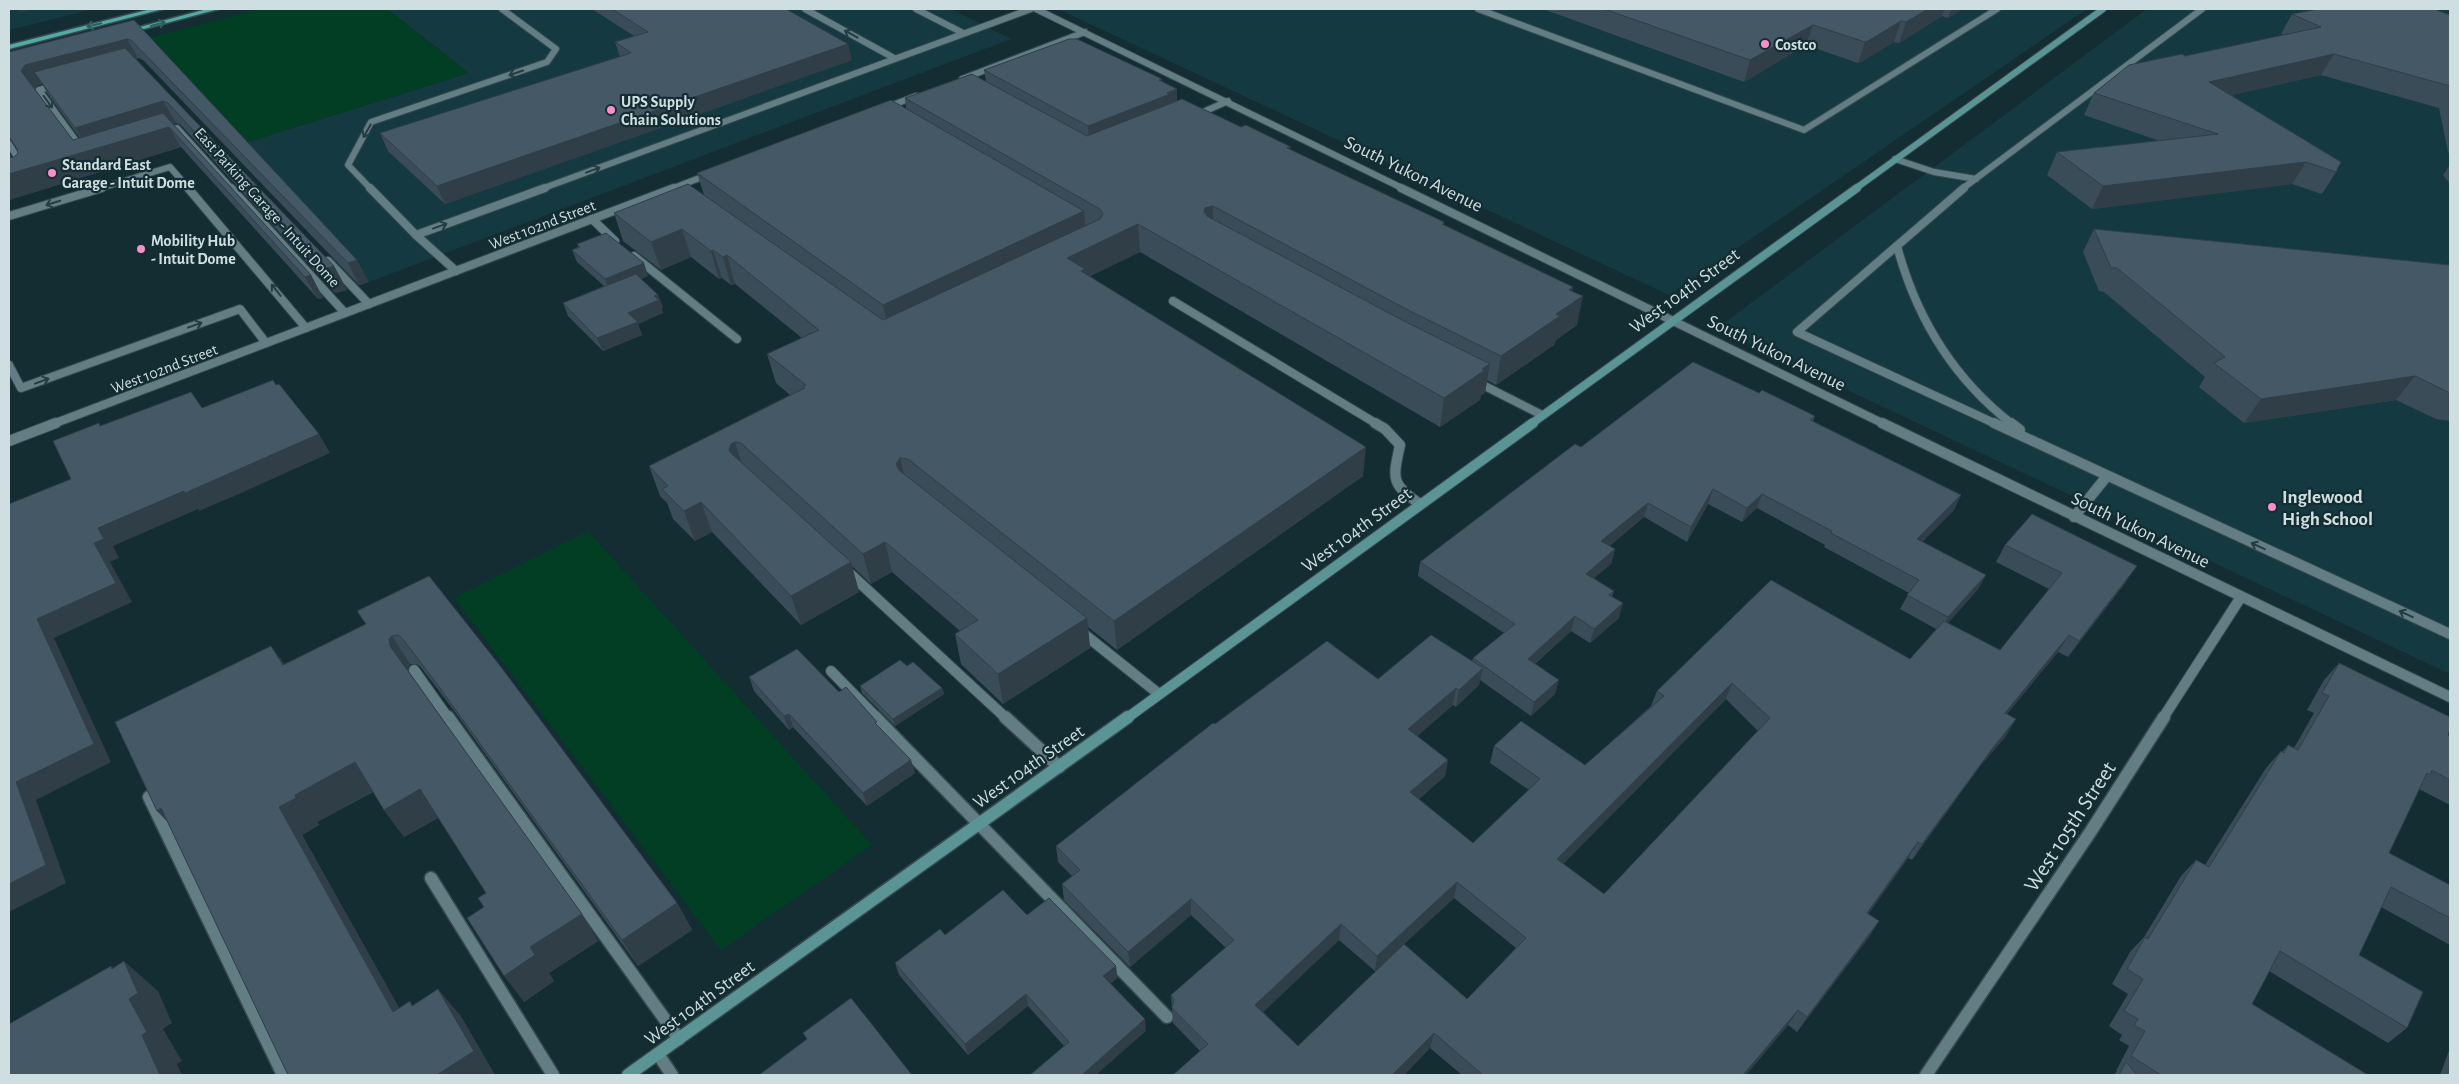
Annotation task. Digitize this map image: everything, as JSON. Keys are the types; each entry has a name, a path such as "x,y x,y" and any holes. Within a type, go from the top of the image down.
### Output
{"main road":[{"path":"9,47 158,9"},
{"path":"121,33 215,9"}],"street":[{"path":"456,271 416,235 348,164 371,122 547,62 556,49 502,9"},
{"path":"805,9 894,58"},
{"path":"916,9 963,32"},
{"path":"416,235 963,32 1031,9"},
{"name":"South Yukon Avenue","path":"1036,9 1228,101 2074,517 2450,697"},
{"path":"1478,9 1804,130 1997,9"},
{"name":"West 104th Street","path":"628,1075 976,823 1059,767 1542,414 2103,9"},
{"path":"2202,9 1976,179 1797,332 2450,634"},
{"path":"962,87 954,82 1085,32"},
{"path":"67,83 40,90 87,156"},
{"path":"885,116 877,111 928,92"},
{"path":"1187,119 1228,101"},
{"name":"East Parking Garage - Intuit Dome","path":"159,134 177,128 345,313"},
{"path":"9,144 27,173"},
{"path":"1895,159 1934,172 1976,179"},
{"path":"9,216 170,167 306,328"},
{"name":"West 102nd Street","path":"9,441 592,219 678,190 721,170"},
{"path":"592,219 620,245"},
{"path":"1897,246 1910,292 1921,314 1952,361 1988,403 2014,426 2041,444"},
{"path":"628,251 737,339"},
{"name":"East Parking Garage - Intuit Dome","path":"322,254 369,304"},
{"path":"1173,301 1385,429 1400,445 1393,479 1398,490 1420,504"},
{"path":"9,365 21,388 240,309 266,343"},
{"path":"1463,375 1542,414"},
{"path":"2074,517 2107,476"},
{"path":"841,565 1059,767"},
{"name":"West 105th Street","path":"1926,1075 2091,831 2241,597"},
{"path":"1073,625 1158,694"},
{"path":"414,670 679,1039"},
{"path":"831,671 976,823 1167,1018"},
{"path":"149,797 283,1075"},
{"path":"432,878 553,1075"},
{"path":"658,1054 672,1075"}],"shaded area":[{"path":"9,9 94,9 9,30"},
{"path":"387,9 951,9 1011,39 369,282 241,144 469,73"},
{"path":"1058,9 2087,9 1669,295"},
{"name":"Inglewood High School","path":"2147,9 2450,9 2450,674 1739,339 1724,323"}],"green space":[{"path":"260,9 387,9 469,73 241,144 145,39"},
{"path":"588,531 872,845 721,950 454,598"}],"building":[{"name":"UPS Supply Chain Solutions","path":"612,9 786,9 848,44 437,186 380,133 631,53 615,42 648,32"},
{"path":"1604,9 1928,9 1906,22 1901,21 1865,42 1813,25 1750,60"},
{"path":"2319,9 2434,9 2450,15 2450,86 2334,54 2209,82 2341,162 2336,172 2306,162 2103,186 2057,152 2218,134 2094,93 2129,65 2182,54 2185,56 2321,27 2292,14"},
{"path":"134,20 357,260 348,263 131,40 127,39 25,65 21,71 73,140 163,113 311,275 305,277 169,127 9,174 9,158 14,157 18,153 9,136 9,52"},
{"path":"1069,39 1077,39 1162,79 1159,80 1177,89 1167,93 1170,94 1088,126 984,70"},
{"path":"125,48 334,266 322,270 168,103 163,101 75,128 34,72"},
{"path":"972,74 1087,136 1182,99 1241,127 1246,125 1291,147 1287,148 1444,222 1442,224 1573,287 1569,290 1583,296 1556,314 1560,316 1501,356 1408,310 1213,206 1205,208 1204,212 1207,216 1402,320 1490,364 1482,369 1485,370 1444,398 1138,224 1067,258 1085,269 1081,271 1366,447 1114,621 908,459 900,458 896,464 899,470 1087,618 998,674 955,634 978,620 885,542 863,554 741,443 735,442 731,444 729,450 731,453 851,562 791,596 701,502 684,511 662,489 668,486 649,466 805,388 803,386 806,385 767,354 819,330 727,255 723,257 713,250 711,251 682,229 651,242 614,213 688,184 883,320 1100,219 1103,214 1100,209 905,98"},
{"path":"891,100 1084,211 883,305 697,173"},
{"path":"2094,229 2450,265 2450,393 2415,376 2261,399 2214,363 2225,357 2117,268 2111,268"},
{"path":"606,233 644,263 605,279 572,250 580,247 577,244"},
{"path":"636,274 658,295 654,296 659,300 628,313 638,322 597,338 563,303"},
{"path":"1693,362 1759,393 1762,390 1815,416 1810,420 1961,495 1917,539 1986,575 1948,617 1907,595 1919,580 1762,494 1747,508 1713,489 1691,527 1648,503 1601,541 1615,549 1586,574 1614,591 1609,595 1623,603 1594,629 1575,616 1528,659 1559,680 1534,702 1473,658 1515,624 1420,562 1575,444 1581,447"},
{"path":"273,380 276,385 279,384 319,434 185,493 184,491 98,528 104,539 94,543 116,583 37,619 94,744 16,782 46,865 9,884 9,504 71,479 53,441 99,423 100,426 191,392 202,408"},
{"path":"2032,514 2137,566 2079,641 2069,635 2005,713 2016,719 1922,844 1918,842 1867,913 1879,921 1807,1017 1798,1010 1743,1075 1483,1075 1434,1033 1392,1075 1173,1075 1208,1044 1172,1008 1174,1000 1171,995 1234,940 1191,899 1128,952 1062,884 1080,870 1056,846 1213,723 1215,724 1327,641 1378,679 1431,635 1483,668 1459,690 1456,688 1408,729 1448,760 1410,792 1473,843 1540,779 1494,746 1521,721 1585,765 1664,696 1657,691 1771,580 1910,659 1944,621 2000,650 2062,573 2005,545","holes":["1732,683 1770,718 1604,894 1557,859","1457,882 1526,938 1467,999 1404,944 1298,1046 1255,1005 1341,924 1377,956"]},
{"path":"429,576 501,667 677,903 622,940 437,684 402,638 398,635 392,636 389,639 390,646 582,914 530,947 535,955 504,976 467,918 484,907 478,898 486,893 420,789 384,810 355,762 295,795 296,798 279,807 393,1012 410,1001 412,1006 438,989 474,1051 437,1075 288,1075 161,808 157,811 115,722 271,646 283,665 366,624 357,611"},
{"path":"797,649 839,692 846,687 877,722 875,723 911,760 863,793 789,714 784,716 749,677"},
{"path":"900,660 907,666 913,662 942,688 893,719 860,686"},
{"path":"2339,663 2450,717 2448,735 2450,736 2450,780 2432,770 2430,775 2427,773 2389,853 2450,885 2450,918 2391,887 2359,955 2423,992 2407,1028 2280,951 2252,1004 2368,1075 2161,1075 2131,1056 2145,1031 2134,1025 2138,1019 2124,1011 2143,979 2127,969 2145,937 2148,939 2196,860 2209,867 2281,751 2284,753 2288,745 2298,750 2329,696 2322,693"},
{"path":"1003,890 1027,915 1049,898 1116,966 1103,976 1145,1019 1082,1075 1030,1075 1069,1042 1026,994 965,1044 895,963 940,929 945,935"},
{"path":"124,961 138,993 129,999 147,1032 142,1035 160,1075 9,1075 9,1024 111,966 112,969"},
{"path":"851,998 912,1075 759,1075 807,1039 803,1033"},
{"path":"2126,1062 2137,1075 2119,1075"}],"place":[{"name":"Costco","path":"1765,44"},
{"name":"UPS Supply Chain Solutions","path":"611,110"},
{"name":"Standard East Garage - Intuit Dome","path":"52,173"},
{"name":"Mobility Hub - Intuit Dome","path":"141,249"},
{"name":"Inglewood High School","path":"2272,507"}]}
